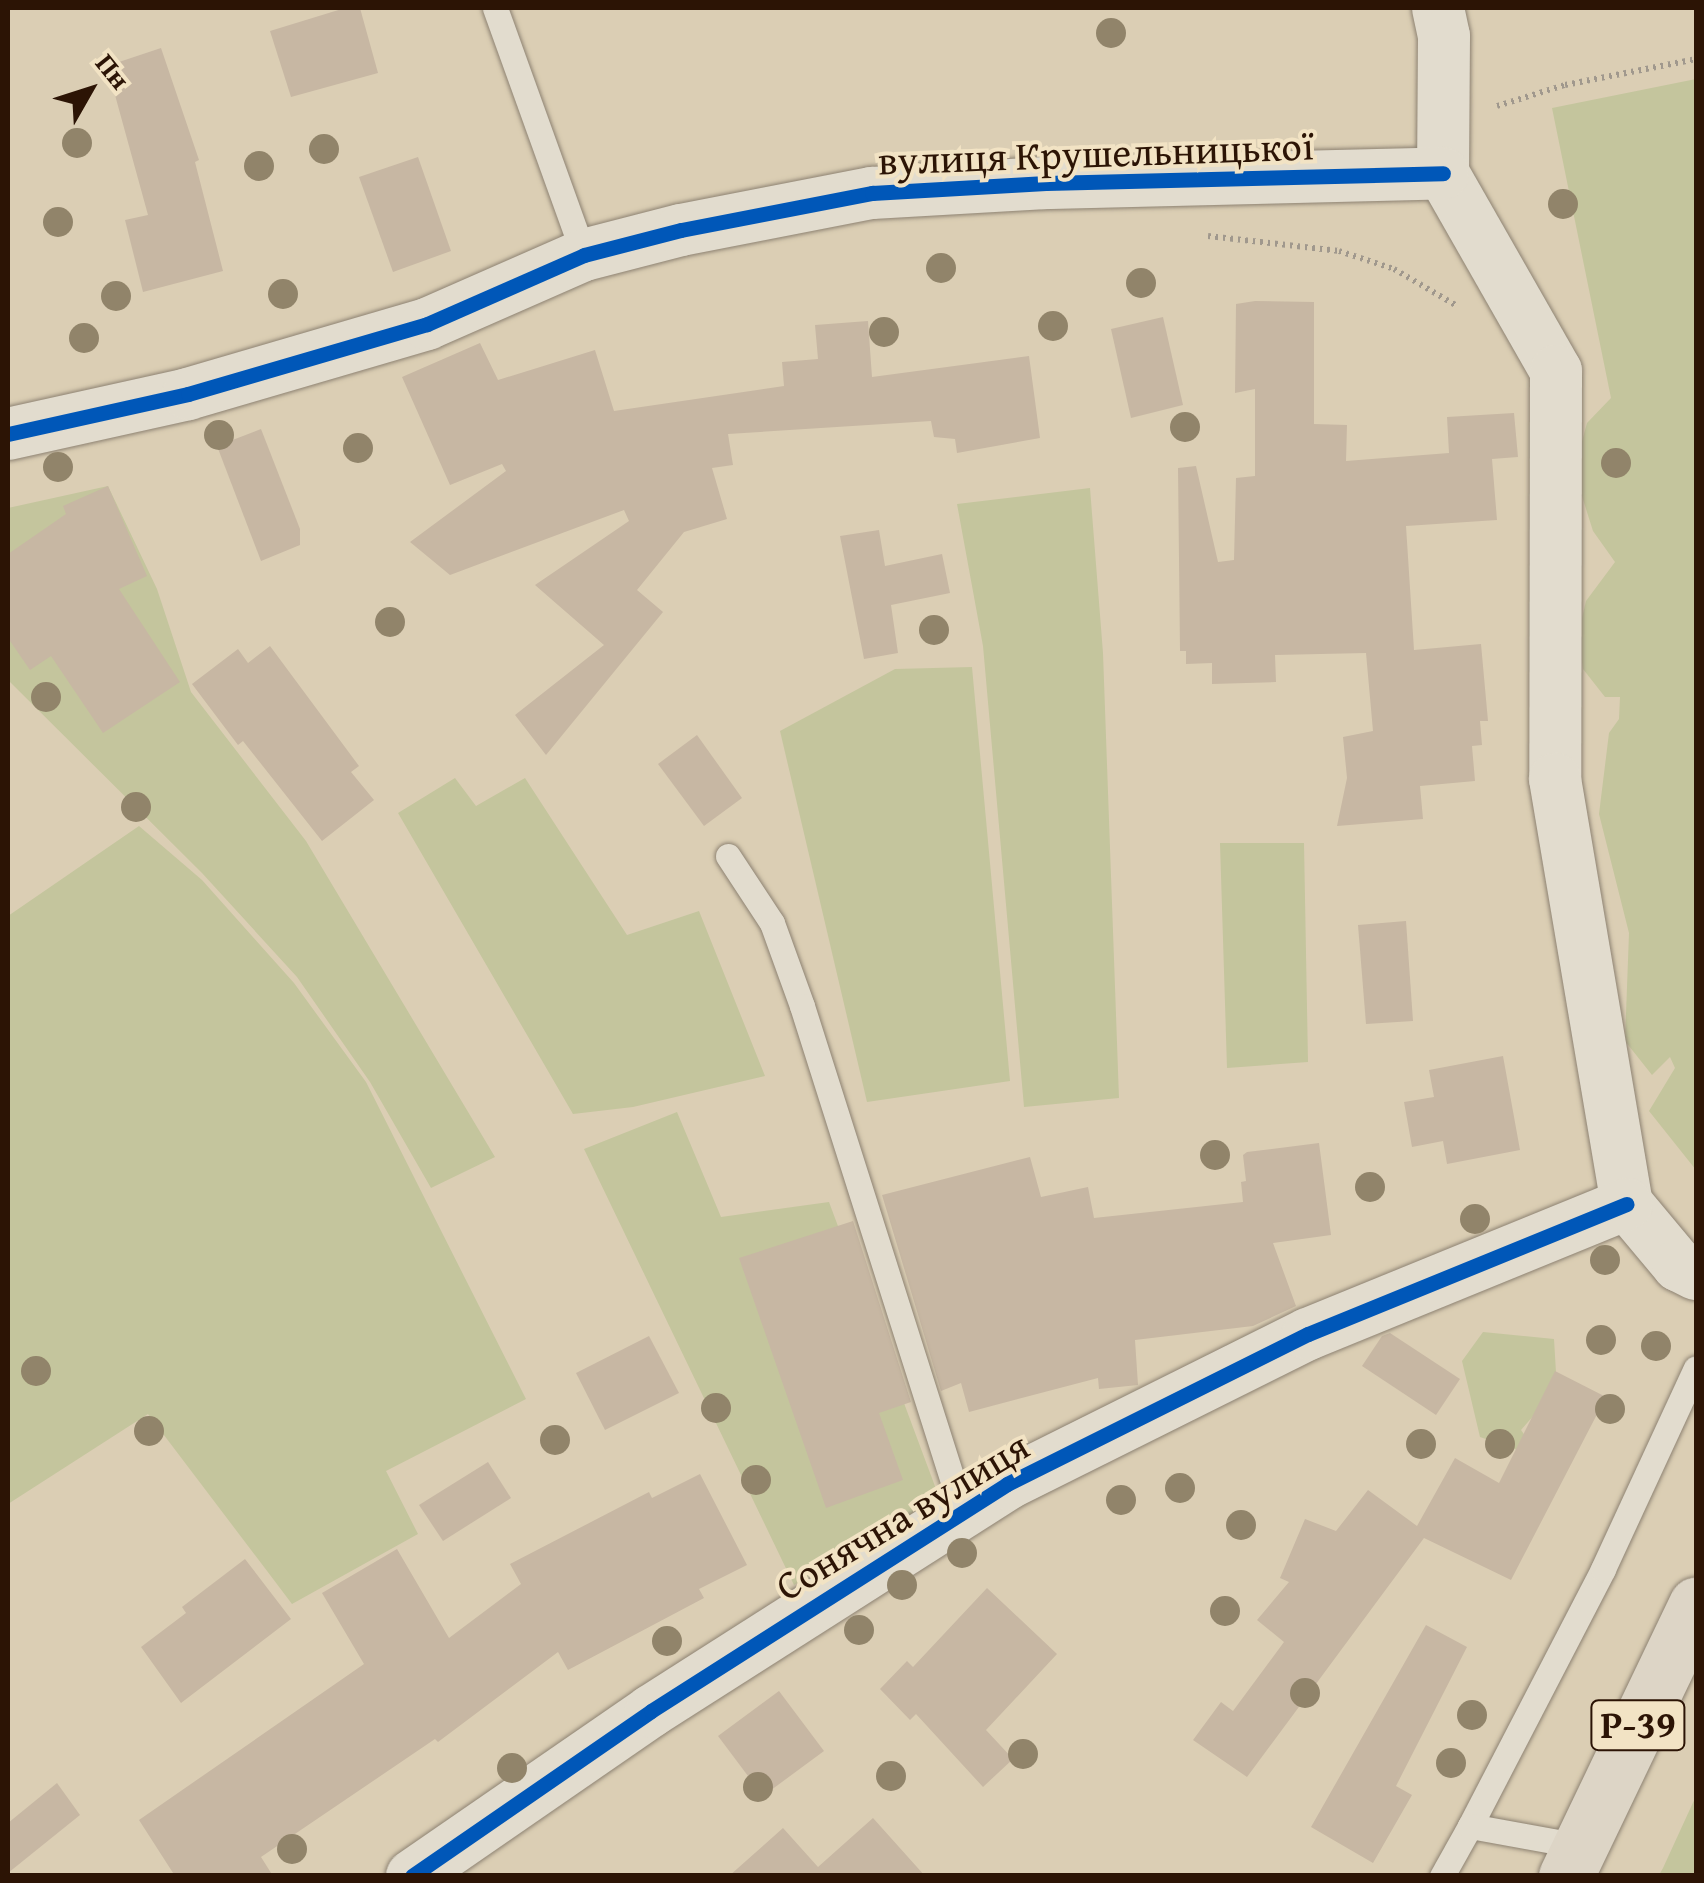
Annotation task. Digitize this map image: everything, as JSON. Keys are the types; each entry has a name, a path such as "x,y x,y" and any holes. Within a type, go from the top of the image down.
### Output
{"main road":[{"name":"Р-39","path":"1573,1861 1696,1604"}],"street":[{"path":"1438,8 1444,36 1443,148 1556,371 1555,779 1627,1204 1678,1264 1696,1274"},
{"name":"вулиця Крушельницької","path":"8,434 188,394 427,324 584,255 680,230 872,193 1046,183 1443,148"},
{"name":"Сонячна вулиця","path":"412,1876 650,1711 1006,1484 1308,1334 1627,1204"}],"lane":[{"path":"494,8 584,255"},
{"path":"728,856 772,924 790,973 954,1485 966,1510"},
{"path":"1442,1876 1603,1568 1696,1368"},
{"path":"1470,1826 1573,1861"}],"path":[{"path":"1443,148 1565,85 1696,59"},
{"path":"1198,235 1339,252 1394,269 1464,310"}],"green space":[{"path":"1696,79 1696,1170 1649,1111 1675,1068 1670,1057 1652,1075 1625,1041 1629,933 1599,814 1609,733 1619,719 1620,697 1605,697 1583,669 1578,635 1586,601 1615,562 1593,531 1574,471 1587,423 1611,398 1552,108"},
{"path":"108,486 157,589 191,692 306,841 495,1157 431,1188 370,1082 297,977 202,873 8,680 8,508"},
{"path":"1090,488 1103,653 1119,1098 1024,1107 983,646 957,504"},
{"path":"972,667 1010,1081 867,1102 780,731 895,669"},
{"path":"455,778 476,806 525,778 627,935 699,911 765,1076 633,1107 573,1114 398,813"},
{"path":"139,826 202,880 294,983 366,1082 526,1399 386,1471 418,1534 292,1604 148,1414 8,1504 8,916"},
{"path":"1220,843 1304,843 1308,1062 1227,1068"},
{"path":"677,1112 721,1217 829,1202 939,1497 794,1585 584,1149"},
{"path":"1483,1332 1554,1339 1557,1389 1521,1430 1540,1458 1480,1437 1462,1361"},
{"path":"1696,1796 1696,1875 1659,1875 1663,1868"}],"building":[{"path":"345,8 360,8 378,73 291,97 270,31"},
{"path":"161,48 199,160 195,162 223,271 143,292 125,220 148,215 107,66"},
{"path":"418,157 451,251 393,272 359,177"},
{"path":"1314,302 1314,424 1347,425 1346,461 1449,453 1447,417 1514,413 1518,457 1492,459 1497,520 1406,526 1414,650 1481,644 1488,721 1480,721 1482,745 1472,746 1475,781 1420,786 1423,819 1337,826 1347,778 1343,737 1373,731 1366,653 1275,655 1276,682 1212,684 1212,663 1186,664 1186,651 1180,651 1178,468 1196,466 1218,562 1234,560 1236,478 1255,476 1255,389 1235,393 1236,304"},
{"path":"1163,317 1183,405 1131,418 1111,329"},
{"path":"868,321 872,377 1029,356 1040,438 957,453 955,439 934,437 931,421 728,434 733,465 712,468 727,519 684,532 637,590 663,612 546,755 515,715 604,645 535,585 629,521 624,510 450,575 410,542 506,471 502,464 450,485 402,377 480,343 498,380 595,350 614,411 784,386 782,362 818,359 815,325"},
{"path":"261,429 300,529 300,545 261,561 217,446"},
{"path":"108,486 147,576 119,589 180,682 103,733 51,656 30,670 8,638 8,554 66,514 63,506"},
{"path":"879,530 885,566 942,554 950,593 891,605 898,653 864,659 840,536"},
{"path":"270,646 359,766 351,772 374,800 322,841 243,741 238,745 192,684 238,649 248,663"},
{"path":"697,735 742,798 704,826 658,764"},
{"path":"1406,921 1413,1021 1366,1024 1358,925"},
{"path":"1503,1056 1520,1150 1447,1164 1443,1141 1412,1147 1404,1102 1434,1097 1429,1070"},
{"path":"1319,1143 1331,1235 1273,1243 1296,1306 1253,1326 1135,1340 1138,1385 1099,1389 1098,1378 969,1412 961,1383 941,1391 882,1195 1030,1157 1041,1197 1088,1187 1094,1218 1243,1202 1243,1155"},
{"path":"853,1221 911,1402 879,1413 903,1480 826,1508 739,1258"},
{"path":"1390,1333 1460,1379 1436,1415 1362,1366 1382,1336"},
{"path":"649,1336 679,1393 605,1430 576,1373"},
{"path":"1555,1371 1606,1397 1511,1580 1424,1538 1247,1777 1193,1740 1221,1702 1233,1711 1284,1642 1257,1620 1289,1582 1280,1578 1305,1519 1336,1531 1368,1490 1417,1526 1455,1458 1499,1483"},
{"path":"488,1462 511,1498 443,1541 419,1505"},
{"path":"700,1474 747,1565 699,1589 704,1598 568,1670 558,1652 438,1742 435,1739 261,1857 273,1876 175,1876 139,1820 364,1664 322,1593 397,1549 449,1638 521,1584 510,1564 649,1492 652,1498"},
{"path":"245,1559 291,1619 181,1703 141,1647 186,1613 182,1607"},
{"path":"987,1588 1057,1654 986,1730 1013,1759 983,1787 916,1714 910,1720 880,1689 907,1661 913,1667"},
{"path":"1426,1625 1467,1647 1396,1786 1412,1795 1373,1863 1311,1827"},
{"path":"779,1691 824,1751 763,1796 718,1736"},
{"path":"57,1783 80,1815 8,1873 8,1823"},
{"path":"873,1818 925,1876 729,1876 783,1828 818,1867"}],"cycle path":[{"path":"8,434 188,394 427,324 584,255 681,230 872,193 1046,183 1443,173"},
{"path":"412,1876 651,1711 1007,1484 1308,1334 1627,1204"}]}
